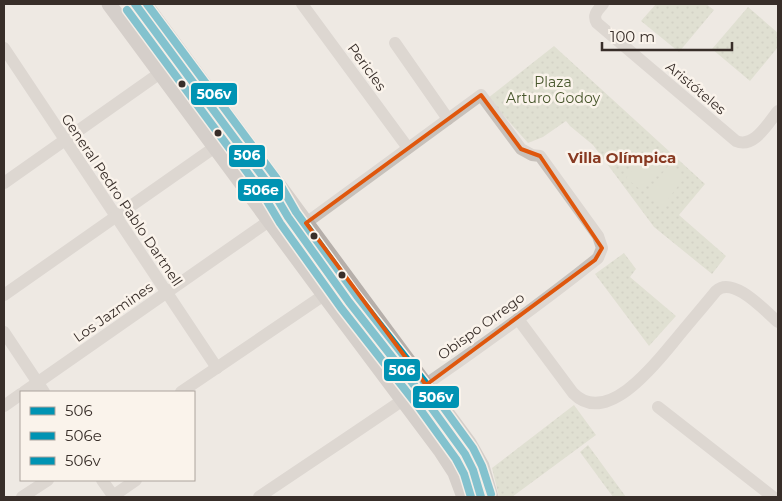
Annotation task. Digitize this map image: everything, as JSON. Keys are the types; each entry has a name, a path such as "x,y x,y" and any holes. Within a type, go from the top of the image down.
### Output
{"main road":[{"path":"109,4 450,465 464,497"},
{"path":"146,4 479,458 492,497"}],"street":[{"name":"Pericles","path":"302,4 408,148"},
{"name":"Aristóteles","path":"603,4 595,14 597,23 736,141 746,143 756,138 778,111"},
{"path":"306,223 448,119 394,43"},
{"name":"General Pedro Pablo Dartnell","path":"4,48 217,368"},
{"path":"4,183 160,73"},
{"name":"Obispo Orrego","path":"259,497 426,385 595,260 602,251 601,241 540,156 532,155 521,149 480,95 448,119"},
{"path":"4,295 215,147"},
{"name":"Los Jazmines","path":"41,388 166,293 269,221"},
{"path":"518,318 576,397 585,402 598,403 627,391 643,378 716,291 723,286 740,291 778,322"},
{"path":"182,391 324,296"},
{"path":"4,332 41,388"},
{"name":"Los Jazmines","path":"4,406 20,394"},
{"path":"658,406 772,497"},
{"path":"22,497 46,481"},
{"path":"103,481 113,496 135,481"}],"highlighted area":[{"path":"481,95 521,149 540,156 602,248 595,260 426,385 306,223"}],"green space":[{"path":"656,4 706,4 714,10 679,52 641,21"},
{"path":"748,7 778,33 778,47 750,81 712,49"},
{"name":"Plaza Arturo Godoy","path":"554,46 705,184 679,215 726,256 712,274 654,227 593,145 566,121 543,137 528,143 488,98"},
{"path":"649,149 665,161 642,191 626,178"},
{"path":"669,165 685,177 662,207 646,194"},
{"path":"624,253 636,269 630,277 676,316 649,346 595,274"},
{"path":"574,405 596,435 512,497 499,497 492,468"},
{"path":"588,445 626,497 613,497 580,452"}],"transit line":[{"name":"506","path":"135,4 269,185 288,217 349,302 425,399 465,454 473,470 481,497"},
{"name":"506v","path":"147,4 277,179 296,212 357,296 433,393 473,448 482,466 491,494"},
{"name":"506e","path":"127,10 261,191 280,223 341,308 417,405 456,459 464,474 471,497"}],"district":[{"name":"Villa Olímpica","path":"622,157"}]}
